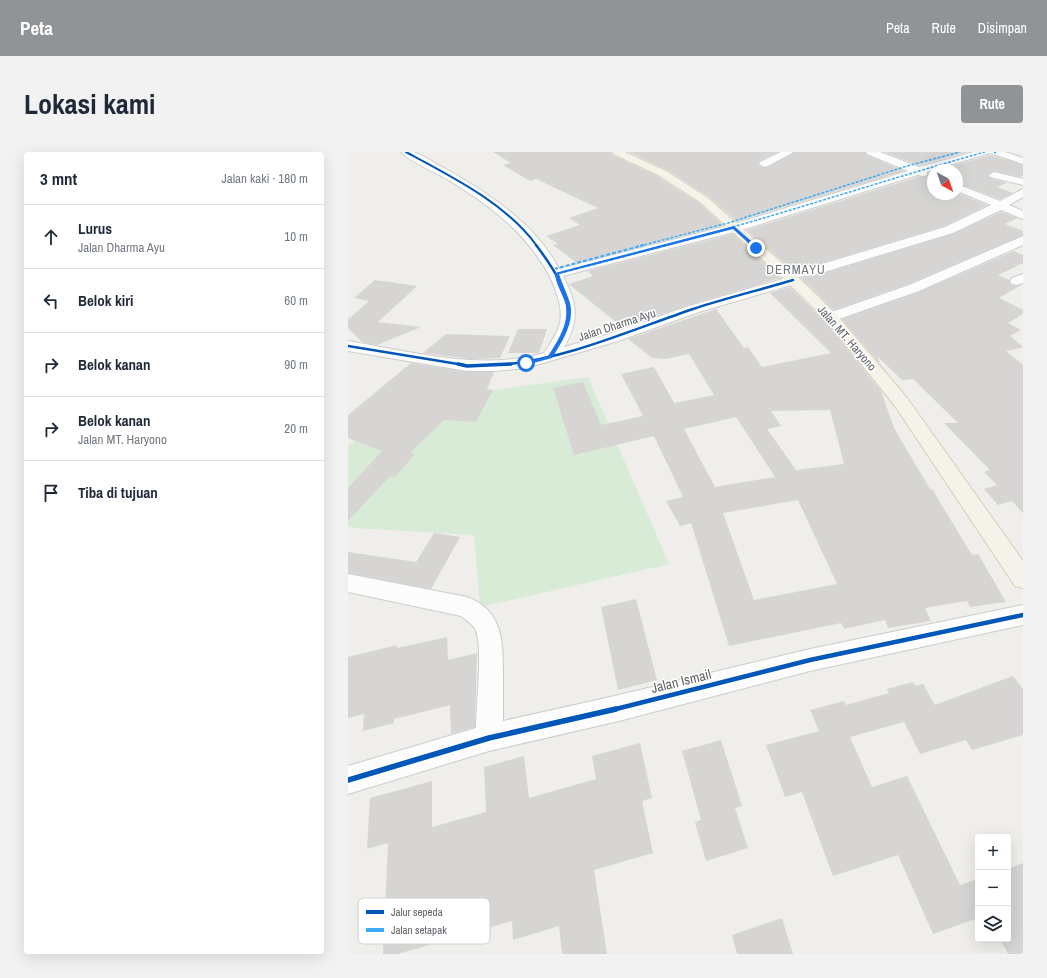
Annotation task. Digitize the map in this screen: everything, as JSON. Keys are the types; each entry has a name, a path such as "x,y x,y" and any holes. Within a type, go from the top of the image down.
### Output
{"main road":[{"name":"Jalan MT. Haryono","path":"617,152 662,173 704,200 790,277 831,317 901,402 1023,579"}],"street":[{"path":"406,152 480,194 526,233 555,271 568,304 568,320 561,340 550,356"},
{"path":"764,164 788,152"},
{"path":"871,152 927,175"},
{"path":"555,271 731,225 912,169 960,152"},
{"path":"912,169 985,152"},
{"path":"994,152 1023,161"},
{"path":"994,175 1023,182"},
{"path":"963,189 1023,215"},
{"name":"Jalan Dharma Ayu","path":"348,346 467,366 495,366 526,363 694,310 790,277 949,230 1001,205 1023,192"},
{"path":"831,317 914,288 1023,240"},
{"path":"348,583 467,608 480,617 488,630 491,649 489,738"},
{"name":"Jalan Ismail","path":"348,780 489,738 619,708 810,660 1023,615"}],"green space":[{"path":"588,377 669,564 480,607 474,535 353,528 348,525 348,446 371,428 489,391"}],"building":[{"path":"493,152 611,152 612,155 657,176 699,203 723,225 577,263 553,245 558,244 546,236 580,225 569,218 598,208 536,179 530,181 503,165 511,163"},
{"path":"629,152 778,152 759,161 758,165 764,168 795,152 865,152 866,155 904,171 737,221 709,197 667,170"},
{"path":"884,152 968,152 919,165"},
{"path":"990,155 1023,165 1023,175 1020,177 994,171 988,175 990,178 1007,183 997,187 1013,193 1000,199 963,185 963,164 959,164"},
{"path":"927,176 927,200 963,200 963,195 987,205 944,226 812,266 790,268 747,230 918,177"},
{"path":"1001,212 1018,218 1005,224 1023,231 1023,235 908,284 834,310 801,278 818,275 953,234"},
{"path":"733,234 780,278 689,305 617,329 614,327 622,327 569,284 593,276 588,271"},
{"path":"1014,251 1023,255 1023,263 998,275 1009,280 1012,285 1021,285 999,298 1023,310 1023,314 1008,323 1021,330 1010,336 1023,347 1006,351 1023,365 1023,513 1012,501 998,505 984,489 997,485 984,472 990,470 944,423 958,423 913,379 902,380 877,356 881,365 842,319 919,292"},
{"path":"375,280 417,286 378,322 421,327 377,345 362,342 348,328 348,318 350,318 369,301 354,298"},
{"path":"790,287 825,321 881,391 894,428 930,489 932,489 972,555 978,554 1006,602 970,607 967,601 925,608 931,621 888,628 885,620 844,629 841,623 729,646 691,523 680,526 666,501 683,497 654,436 574,455 553,388 583,382 601,425 643,416 621,374 654,367 674,403 714,395 689,354 665,359 652,358 628,339 716,309 744,348 748,347 762,367 831,353 770,293","holes":["830,410 844,464 796,470 767,429 781,426 771,411","736,417 775,477 715,487 684,429","798,500 837,584 754,600 723,513"]},
{"path":"518,329 547,329 539,353 508,353"},
{"path":"446,334 510,336 500,358 471,359 423,353"},
{"path":"411,363 467,372 494,372 487,389 493,390 476,422 444,420 410,453 415,454 395,477 390,476 348,521 348,488 382,451 348,438 348,415"},
{"path":"434,533 460,537 431,589 348,573 348,552 416,562"},
{"path":"636,599 657,680 618,690 601,607"},
{"path":"447,637 448,660 477,653 475,727 451,734 450,705 394,719 394,723 363,731 364,714 348,718 348,657 397,645 397,648"},
{"path":"1013,676 1023,689 1023,735 972,750 966,740 920,754 904,722 850,737 872,787 907,776 960,885 975,880 975,919 933,934 898,855 833,876 802,792 785,797 766,745 819,731 810,710 844,701 846,705 889,693 887,689 913,682 915,686 923,684 935,705"},
{"path":"721,740 742,806 735,808 748,848 706,861 695,822 701,820 682,751"},
{"path":"640,743 652,798 642,801 653,853 594,870 607,954 562,954 559,926 513,940 512,921 490,927 490,898 386,898 388,843 367,849 370,798 432,781 432,827 486,812 484,767 524,756 529,798 596,779 592,756"},
{"path":"1023,863 1023,954 1008,954 1002,942 1011,942 1011,868"},
{"path":"782,918 793,954 737,954 732,935"},
{"path":"383,944 433,944 398,954 383,954"}],"marked path":[{"path":"554,269 728,223 907,166 960,152"},
{"path":"558,278 556,274 734,228 918,171 985,152"}],"cycle path":[{"path":"406,152 474,191 496,207 534,242 550,263 561,286 568,309 567,323 564,333 550,356"},
{"path":"348,346 467,366 495,366 526,363 609,339 694,309 793,280"},
{"path":"348,780 489,738 619,708 810,660 1023,615"}],"district":[{"name":"DERMAYU","path":"796,269"}],"route":[{"path":"526,363 550,356 561,340 568,320 568,304 556,274 734,228 756,248"}]}
